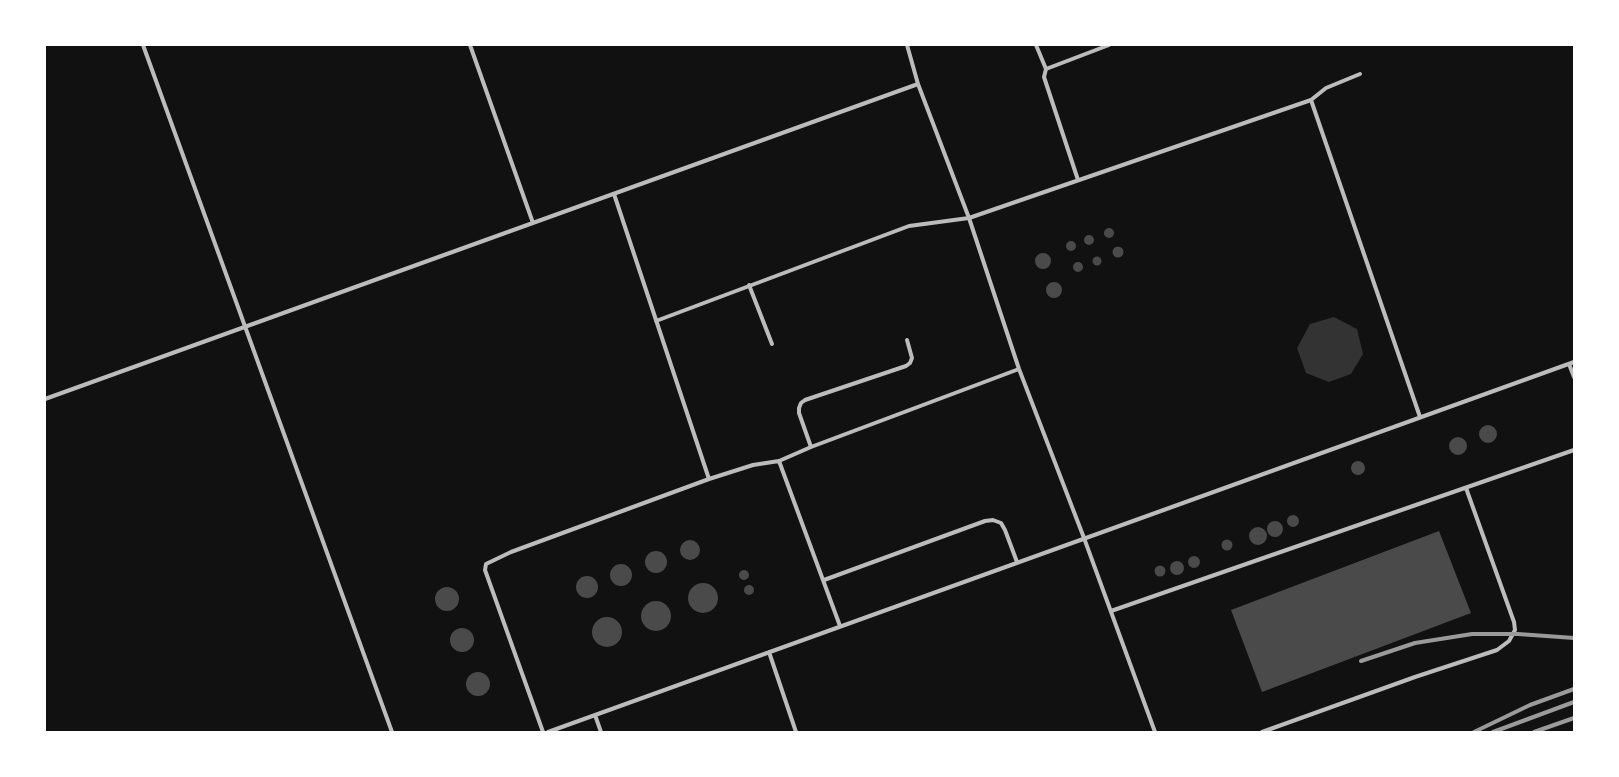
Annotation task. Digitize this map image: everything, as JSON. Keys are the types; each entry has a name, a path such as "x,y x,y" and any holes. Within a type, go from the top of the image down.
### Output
{"lane":[{"path":"143,45 392,732"},
{"path":"470,45 533,223"},
{"path":"907,45 918,84 969,218 1019,369 1155,732"},
{"path":"1036,45 1046,69 1044,77 1078,180"},
{"path":"1046,69 1108,45"},
{"path":"656,321 909,226 969,218 1311,100 1326,88 1360,74"},
{"path":"45,399 918,84"},
{"path":"1311,100 1420,417"},
{"path":"614,194 709,479"},
{"path":"749,285 772,344"},
{"path":"811,447 799,413 801,403 906,366 912,358 907,340"},
{"path":"548,732 1571,363 1574,377"},
{"path":"543,732 485,570 486,564 511,552 709,479 753,465 779,461 1019,369"},
{"path":"1111,611 1574,450"},
{"path":"779,461 840,626"},
{"path":"1262,732 1497,650 1509,641 1515,630 1514,622 1466,488"},
{"path":"824,580 993,520 1001,523 1005,530 1017,562"},
{"path":"769,652 796,732"},
{"path":"595,715 602,732"}],"shaded area":[{"path":"1334,317 1357,329 1363,354 1351,374 1329,382 1306,373 1297,348 1310,324"}],"building":[{"path":"1109,228 1113,229 1113,237 1109,238 1105,237 1104,233 1105,229"},
{"path":"1089,235 1093,236 1093,244 1089,245 1085,244 1084,240 1085,236"},
{"path":"1071,241 1076,246 1071,251 1066,246"},
{"path":"1118,247 1122,248 1122,256 1118,257 1114,256 1113,252 1114,248"},
{"path":"1043,253 1051,261 1043,269 1035,261"},
{"path":"1097,256 1102,261 1097,266 1092,261"},
{"path":"1078,262 1083,267 1078,272 1073,267"},
{"path":"1054,282 1062,290 1054,298 1046,290"},
{"path":"1484,425 1492,425 1497,430 1495,441 1484,443 1479,438 1479,430"},
{"path":"1458,437 1464,440 1467,446 1464,452 1458,455 1452,452 1449,446 1452,440"},
{"path":"1355,461 1361,461 1365,468 1361,475 1355,475 1351,471 1351,465"},
{"path":"1293,515 1299,521 1293,527 1287,521"},
{"path":"1272,521 1278,521 1283,529 1281,535 1272,537 1267,532 1267,526"},
{"path":"1258,527 1264,530 1267,536 1264,542 1258,545 1252,542 1249,536 1252,530"},
{"path":"1439,531 1471,613 1262,692 1231,610"},
{"path":"1227,539 1233,545 1227,551 1221,545"},
{"path":"690,540 697,543 700,550 697,557 690,560 683,557 680,550 683,543"},
{"path":"656,551 664,554 667,562 664,570 656,573 648,570 645,562 648,554"},
{"path":"1196,556 1200,562 1196,568 1192,568 1188,560"},
{"path":"1174,561 1180,561 1184,568 1180,575 1174,575 1170,571 1170,565"},
{"path":"621,564 629,567 632,575 629,583 621,586 613,583 610,575 613,567"},
{"path":"1160,565 1166,571 1160,577 1154,571"},
{"path":"744,570 748,571 748,579 744,580 740,579 739,575 740,571"},
{"path":"587,576 595,579 598,587 595,595 587,598 579,595 576,587 579,579"},
{"path":"703,583 714,587 718,598 714,609 703,613 692,609 688,598 692,587"},
{"path":"749,585 753,586 753,594 749,595 745,594 744,590 745,586"},
{"path":"442,587 452,587 459,594 459,604 452,611 442,611 435,604 435,594"},
{"path":"656,601 667,605 671,616 667,627 656,631 645,627 641,616 645,605"},
{"path":"607,617 618,621 622,632 618,643 607,647 596,643 592,632 596,621"},
{"path":"462,628 471,631 474,640 471,649 462,652 453,649 450,640 453,631"},
{"path":"478,672 487,675 490,684 487,693 478,696 469,693 466,684 469,675"}],"railway":[{"path":"1361,661 1415,643 1472,634 1518,634 1574,638"},
{"path":"1474,732 1530,705 1574,689"},
{"path":"1493,732 1574,702"},
{"path":"1534,732 1574,718"}]}
